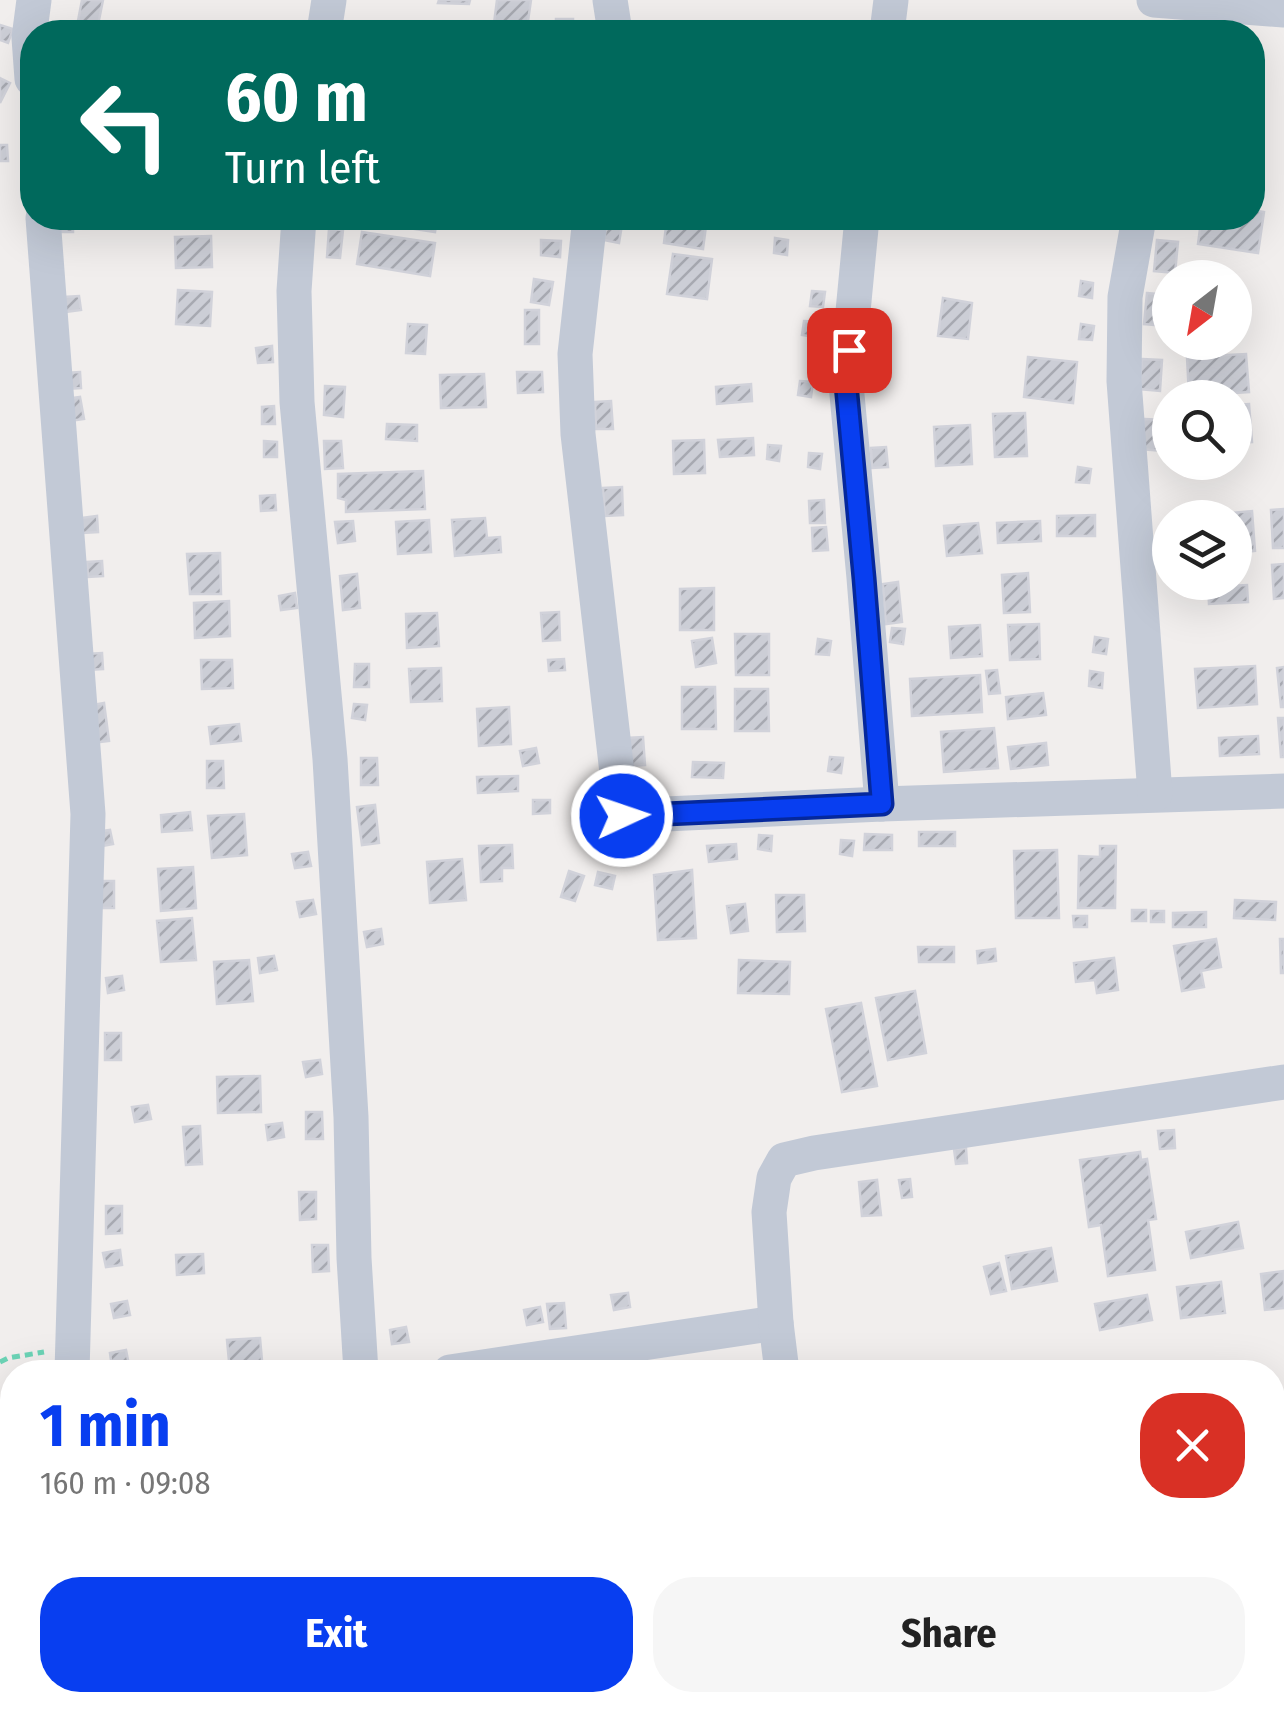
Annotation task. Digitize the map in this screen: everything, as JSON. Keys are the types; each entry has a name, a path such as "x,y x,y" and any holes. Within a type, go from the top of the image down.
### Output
{"street":[{"path":"1166,11 1284,10"},
{"path":"44,230 88,814 72,1360"},
{"path":"298,230 294,291 297,402 330,759 360,1360"},
{"path":"589,230 575,354 578,434 622,816 1284,791"},
{"path":"861,230 846,384 882,804"},
{"path":"1137,230 1125,297 1124,381 1155,794"},
{"path":"781,1360 770,1212 774,1178 784,1160 814,1152 1284,1082"},
{"path":"530,1360 776,1323"}],"path":[{"path":"4,1360 72,1360"}],"building":[{"path":"82,0 103,0 99,20 78,20"},
{"path":"470,0 469,4 438,3"},
{"path":"497,0 531,0 528,20 494,20"},
{"path":"0,25 13,29 8,43 0,40"},
{"path":"0,78 10,83 0,103"},
{"path":"0,145 7,145 8,161 0,161"},
{"path":"329,230 343,230 340,258 327,257"},
{"path":"606,230 621,230 619,243 604,240"},
{"path":"666,230 705,230 703,249 664,243"},
{"path":"1200,230 1261,230 1258,253 1198,244"},
{"path":"362,232 435,243 430,276 357,264"},
{"path":"211,236 212,267 176,268 175,237"},
{"path":"775,238 788,240 787,255 774,253"},
{"path":"541,240 561,241 560,257 541,255"},
{"path":"1157,240 1178,242 1176,260 1155,260"},
{"path":"673,254 712,259 707,299 667,294"},
{"path":"534,279 553,282 549,305 531,302"},
{"path":"1081,281 1093,283 1092,298 1079,296"},
{"path":"178,290 212,292 210,326 176,324"},
{"path":"812,291 825,292 823,307 810,306"},
{"path":"1147,293 1152,293 1152,325 1144,324"},
{"path":"79,296 81,310 65,312 64,297"},
{"path":"943,298 972,303 968,339 938,336"},
{"path":"525,310 539,310 539,344 525,344"},
{"path":"804,321 817,322 815,337 802,335"},
{"path":"408,324 427,325 425,354 406,353"},
{"path":"1081,324 1094,326 1092,340 1079,339"},
{"path":"272,346 273,362 258,363 256,348"},
{"path":"872,353 888,354 888,382 872,382"},
{"path":"1028,357 1077,362 1073,403 1024,397"},
{"path":"1142,359 1162,360 1161,380 1152,380 1152,390 1139,389"},
{"path":"1187,360 1246,360 1248,380 1188,380"},
{"path":"80,372 81,388 66,389 64,373"},
{"path":"517,372 542,372 543,392 518,393"},
{"path":"484,374 486,407 441,408 440,375"},
{"path":"800,381 813,382 811,397 798,395"},
{"path":"751,384 752,401 717,404 716,387"},
{"path":"325,386 345,387 343,417 324,415"},
{"path":"80,397 84,419 69,421 65,399"},
{"path":"611,401 613,429 596,429 595,402"},
{"path":"274,406 275,424 262,424 262,407"},
{"path":"1025,413 1027,456 995,457 993,414"},
{"path":"1144,419 1152,419 1152,450 1141,449"},
{"path":"387,424 417,425 417,441 386,439"},
{"path":"970,425 972,464 936,466 934,427"},
{"path":"753,438 754,455 720,457 718,440"},
{"path":"704,440 705,473 674,474 673,441"},
{"path":"264,441 277,442 277,457 264,457"},
{"path":"324,441 341,441 343,468 325,469"},
{"path":"768,445 781,446 779,461 767,459"},
{"path":"886,447 888,467 872,468 871,448"},
{"path":"809,453 822,454 820,469 808,467"},
{"path":"1078,467 1091,469 1089,483 1076,482"},
{"path":"423,471 425,509 346,512 346,500 338,498 338,474"},
{"path":"622,487 623,515 605,516 603,488"},
{"path":"275,495 276,510 261,511 260,496"},
{"path":"824,500 825,523 810,523 809,501"},
{"path":"1284,509 1284,548 1273,548 1271,510"},
{"path":"1095,515 1095,536 1057,536 1057,516"},
{"path":"97,516 98,532 83,533 81,518"},
{"path":"485,518 487,538 500,537 501,552 455,556 452,520"},
{"path":"429,520 431,552 398,554 396,522"},
{"path":"353,521 355,541 338,543 335,522"},
{"path":"1040,521 1041,541 998,543 997,523"},
{"path":"978,523 982,553 947,556 944,526"},
{"path":"826,527 828,550 813,551 812,528"},
{"path":"220,553 221,594 190,594 187,554"},
{"path":"102,561 103,576 88,577 87,562"},
{"path":"1284,564 1284,598 1274,599 1272,565"},
{"path":"1028,573 1030,612 1004,613 1002,575"},
{"path":"357,574 360,608 343,610 340,576"},
{"path":"898,582 902,622 886,624 883,584"},
{"path":"714,588 714,630 680,630 680,589"},
{"path":"295,593 297,608 281,610 279,596"},
{"path":"1209,600 1248,600 1248,602 1209,604"},
{"path":"229,601 230,636 195,638 194,603"},
{"path":"559,612 560,640 543,641 541,613"},
{"path":"437,613 439,646 407,648 406,614"},
{"path":"1039,624 1040,659 1010,660 1008,625"},
{"path":"980,625 982,656 951,658 949,627"},
{"path":"892,628 905,629 903,644 890,642"},
{"path":"735,634 769,634 769,675 736,675"},
{"path":"1095,637 1108,639 1106,654 1093,652"},
{"path":"712,638 716,663 696,667 692,641"},
{"path":"818,639 831,641 829,655 816,654"},
{"path":"102,653 103,669 88,670 86,654"},
{"path":"564,659 565,670 549,671 548,660"},
{"path":"201,660 232,660 233,688 202,689"},
{"path":"355,664 369,664 369,687 354,687"},
{"path":"1255,666 1257,704 1198,708 1195,669"},
{"path":"1284,667 1284,707 1281,707 1277,668"},
{"path":"441,668 442,701 411,702 409,669"},
{"path":"997,670 1000,693 989,694 986,671"},
{"path":"1090,671 1103,673 1102,688 1089,686"},
{"path":"980,675 982,712 912,716 910,679"},
{"path":"682,687 715,687 716,729 682,729"},
{"path":"735,689 768,689 769,731 735,731"},
{"path":"1043,693 1046,715 1008,719 1006,697"},
{"path":"104,703 109,741 91,743 87,706"},
{"path":"354,704 367,705 365,720 352,718"},
{"path":"509,707 511,744 479,746 477,709"},
{"path":"1278,718 1284,718 1284,757 1281,757"},
{"path":"239,724 241,741 211,744 209,727"},
{"path":"994,728 998,768 944,772 941,732"},
{"path":"1258,736 1259,754 1220,756 1219,738"},
{"path":"643,737 645,765 627,766 626,738"},
{"path":"1046,743 1048,765 1011,769 1008,747"},
{"path":"536,748 539,763 523,766 520,751"},
{"path":"830,757 843,758 841,773 828,771"},
{"path":"361,758 377,758 378,785 361,785"},
{"path":"207,761 223,761 224,788 207,788"},
{"path":"693,762 724,763 723,778 692,777"},
{"path":"518,776 518,791 478,793 477,777"},
{"path":"533,800 550,800 550,813 533,814"},
{"path":"375,805 379,843 362,845 357,807"},
{"path":"190,812 192,830 162,832 161,815"},
{"path":"244,814 247,855 212,858 208,816"},
{"path":"110,830 113,844 97,847 94,832"},
{"path":"919,832 955,832 955,846 919,846"},
{"path":"865,834 892,835 892,850 864,850"},
{"path":"759,835 772,836 771,851 758,849"},
{"path":"841,840 854,841 852,856 840,854"},
{"path":"736,844 737,859 709,862 707,846"},
{"path":"512,845 513,868 502,868 502,881 481,882 479,846"},
{"path":"1100,846 1116,846 1115,908 1078,908 1079,856 1100,857"},
{"path":"1057,850 1059,918 1016,918 1014,851"},
{"path":"308,852 311,866 295,868 292,854"},
{"path":"462,859 466,900 430,903 427,862"},
{"path":"193,867 196,908 161,911 158,869"},
{"path":"692,870 696,938 658,940 654,875"},
{"path":"569,871 584,876 575,901 561,897"},
{"path":"598,872 615,876 612,889 595,885"},
{"path":"97,881 114,881 114,908 98,908"},
{"path":"776,895 804,895 805,931 777,932"},
{"path":"313,900 316,914 300,917 297,902"},
{"path":"1235,900 1276,902 1275,920 1234,918"},
{"path":"745,904 748,931 731,933 727,906"},
{"path":"1132,910 1146,910 1146,921 1132,921"},
{"path":"1151,911 1164,911 1164,922 1151,922"},
{"path":"1206,912 1206,927 1173,927 1173,913"},
{"path":"1073,916 1087,916 1087,927 1074,927"},
{"path":"192,918 196,960 161,962 157,921"},
{"path":"381,929 383,944 367,947 364,932"},
{"path":"1216,939 1221,967 1201,971 1204,987 1182,991 1174,946"},
{"path":"1280,939 1284,939 1284,973 1281,973"},
{"path":"918,947 954,947 954,962 919,962"},
{"path":"995,949 996,961 978,963 977,951"},
{"path":"274,956 277,970 260,973 258,958"},
{"path":"1114,958 1118,990 1097,993 1095,980 1076,982 1074,963"},
{"path":"249,960 253,1001 217,1004 214,962"},
{"path":"739,960 790,962 789,994 738,993"},
{"path":"122,976 124,990 108,993 106,978"},
{"path":"915,991 926,1053 888,1060 876,998"},
{"path":"861,1003 877,1086 842,1092 826,1009"},
{"path":"105,1033 121,1033 121,1060 105,1060"},
{"path":"320,1060 322,1074 306,1077 303,1062"},
{"path":"260,1076 261,1112 218,1113 217,1077"},
{"path":"148,1105 151,1119 135,1122 132,1107"},
{"path":"306,1112 322,1112 323,1139 306,1139"},
{"path":"282,1123 284,1137 268,1140 266,1125"},
{"path":"200,1126 202,1164 186,1165 183,1127"},
{"path":"1174,1130 1175,1148 1160,1149 1158,1131"},
{"path":"966,1148 967,1163 956,1164 954,1149"},
{"path":"1140,1152 1141,1160 1147,1159 1156,1219 1148,1220 1155,1270 1108,1276 1101,1225 1089,1227 1080,1160"},
{"path":"910,1179 912,1197 902,1198 899,1180"},
{"path":"877,1180 881,1215 862,1216 859,1182"},
{"path":"299,1192 316,1192 316,1219 300,1220"},
{"path":"106,1206 122,1206 122,1233 106,1234"},
{"path":"1238,1222 1243,1248 1191,1258 1186,1232"},
{"path":"312,1245 328,1245 329,1271 313,1272"},
{"path":"1051,1248 1057,1281 1012,1289 1006,1256"},
{"path":"120,1250 122,1265 106,1267 103,1253"},
{"path":"203,1254 204,1273 177,1275 176,1255"},
{"path":"999,1263 1006,1291 991,1294 984,1267"},
{"path":"1284,1271 1284,1308 1265,1310 1261,1274"},
{"path":"1221,1282 1225,1313 1181,1318 1177,1287"},
{"path":"628,1293 630,1307 614,1310 611,1295"},
{"path":"1147,1295 1152,1320 1100,1330 1095,1304"},
{"path":"127,1301 130,1315 114,1318 111,1304"},
{"path":"564,1303 566,1328 550,1329 547,1304"},
{"path":"540,1307 543,1322 527,1325 524,1310"},
{"path":"406,1327 409,1342 392,1344 390,1330"},
{"path":"260,1338 262,1360 229,1360 227,1340"},
{"path":"126,1350 128,1360 111,1360 110,1353"}],"route":[{"path":"622,816 882,804 846,384 849,350"}]}
